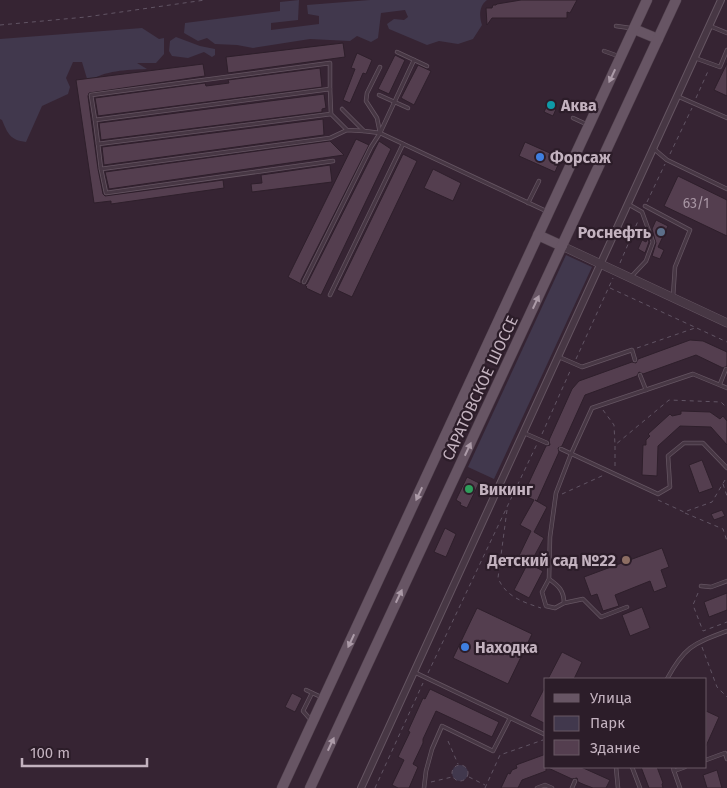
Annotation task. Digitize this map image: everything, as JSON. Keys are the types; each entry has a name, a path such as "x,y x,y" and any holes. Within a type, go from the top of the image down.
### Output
{"main road":[{"name":"САРАТОВСКОЕ ШОССЕ","path":"282,788 648,0"},
{"name":"САРАТОВСКОЕ ШОССЕ","path":"310,788 676,0"},
{"path":"634,29 658,39"},
{"path":"538,235 562,246"}],"street":[{"path":"361,788 721,0"},
{"path":"562,246 727,323"}],"lane":[{"path":"616,26 634,29"},
{"path":"710,26 727,33"},
{"path":"695,58 720,67 727,50"},
{"path":"604,51 621,58"},
{"path":"396,52 427,66"},
{"path":"304,282 371,147 380,133 414,60"},
{"path":"333,161 106,193 91,95 330,63 331,114 347,130"},
{"path":"380,67 367,93 366,101 377,118 380,133"},
{"path":"95,120 330,89"},
{"path":"379,95 408,108"},
{"path":"677,96 727,118"},
{"path":"342,109 364,132"},
{"path":"98,144 331,114"},
{"path":"573,118 589,125"},
{"path":"101,169 330,138 347,130 380,133 549,212"},
{"path":"330,295 403,144"},
{"path":"653,149 667,160 727,189"},
{"path":"528,202 539,181"},
{"path":"488,191 491,185"},
{"path":"628,204 642,212 652,242 646,261 630,278"},
{"path":"645,206 690,230 676,267 672,298"},
{"path":"558,356 582,367 632,350 635,360"},
{"path":"720,384 726,369"},
{"path":"628,607 601,617 583,599 564,603 555,608 546,606 542,592 549,579 550,537 556,498 571,454 592,408 693,374 727,388"},
{"path":"640,375 646,390"},
{"path":"523,433 547,443"},
{"path":"561,448 658,494 670,487 668,456 684,443 703,443 727,468"},
{"path":"549,579 558,585 564,594 564,603"},
{"path":"701,586 711,587 727,581"},
{"path":"668,678 678,659 689,648 700,641 727,631"},
{"path":"413,672 544,736"},
{"path":"306,690 324,698"},
{"path":"312,693 303,712 313,722"},
{"path":"424,786 432,749 442,726 493,751 510,718"},
{"path":"707,760 726,752 727,759"},
{"path":"616,768 618,788"},
{"path":"632,768 640,788"},
{"path":"674,769 680,788"},
{"path":"572,788 575,781"},
{"path":"537,788 545,785 552,788"}],"path":[{"path":"0,25 86,17 205,0"},
{"path":"645,206 712,64"},
{"path":"375,788 539,440 642,212"},
{"path":"609,287 727,342"},
{"path":"632,350 695,328"},
{"path":"615,445 669,400 721,402 727,408"},
{"path":"600,406 614,425 614,474"},
{"path":"556,498 605,474"},
{"path":"684,512 712,502 725,480"},
{"path":"722,484 727,496"},
{"path":"655,498 727,531"},
{"path":"507,506 498,578 510,596 541,608 546,606"},
{"path":"723,529 727,541"},
{"path":"701,586 693,605 703,631 727,622"},
{"path":"700,641 717,687 727,697"},
{"path":"468,777 486,787 500,755 544,738"},
{"path":"448,741 458,765"},
{"path":"452,777 452,769 458,765 468,769 468,777"},
{"path":"424,786 452,777"},
{"path":"452,777 461,782 468,777"}],"green space":[{"path":"299,0 298,20 271,23 271,30 319,24 319,16 308,14 307,5 370,0 487,0 482,5 480,11 482,25 473,39 458,44 439,41 427,45 389,29 387,24 394,19 404,20 408,17 405,10 381,13 378,38 371,42 357,36 350,41 310,39 253,48 215,44 207,38 198,41 184,33 185,23 280,11 280,2"},
{"path":"142,28 159,39 164,38 164,54 156,63 137,63 147,69 109,73 88,82 82,62 73,62 66,78 70,87 68,94 42,106 26,142 16,140 10,136 0,119 0,39"},
{"path":"176,37 200,46 215,49 215,55 212,57 204,52 188,58 172,56 169,51 170,41"},
{"path":"566,255 592,267 494,479 468,467"},
{"path":"460,765 466,767 468,773 466,779 460,781 454,779 452,773 454,767"}],"building":[{"path":"521,0 577,0 570,13 567,12 567,18 492,18 487,25 486,8"},
{"path":"343,43 345,57 228,73 226,57"},
{"path":"357,53 372,60 366,74 363,73 350,103 343,100 355,69 351,68"},
{"path":"395,55 405,60 389,94 378,89"},
{"path":"727,63 727,96 714,90"},
{"path":"203,64 205,76 89,93 98,169 105,196 223,180 224,188 111,204 111,201 94,203 76,80"},
{"path":"418,65 431,71 414,105 401,98"},
{"path":"320,68 322,87 98,116 95,98 205,83 206,86 229,83 228,80"},
{"path":"324,94 326,108 322,109 322,112 101,140 99,123"},
{"name":"Аква","path":"550,99 556,102 553,108 556,109 553,116 544,112"},
{"path":"323,119 324,135 104,165 102,147"},
{"path":"356,139 369,145 301,280 301,284 288,277"},
{"path":"330,141 344,155 109,189 105,172"},
{"path":"379,141 391,149 321,295 306,288 305,285"},
{"name":"Форсаж","path":"525,142 561,158 555,172 519,156"},
{"path":"403,154 417,161 352,297 337,290"},
{"path":"330,165 332,182 252,192 251,184 262,183 261,175"},
{"path":"433,169 461,183 453,201 424,188"},
{"path":"678,176 727,200 727,236 664,206"},
{"path":"656,220 668,226 658,247 664,250 660,259 652,256 656,243 652,229"},
{"path":"648,238 649,242 645,253 638,249 642,240 646,242"},
{"path":"690,340 703,341 727,352 727,366 723,368 696,355 643,374 639,372 637,376 585,395 562,446 558,448 559,452 537,501 535,500 547,507 534,532 544,538 530,564 543,571 529,598 514,590 528,563 518,558 531,531 520,525 534,500 523,495 546,446 550,445 549,440 572,389 579,381 632,362 636,363 638,359"},
{"path":"681,411 710,412 720,419 723,416 727,421 727,445 711,427 680,426 658,446 657,476 642,475 643,445 646,445 646,440 650,436 648,434 670,414 672,416 681,414"},
{"path":"702,460 713,488 699,493 689,465"},
{"path":"467,477 479,483 467,508 460,505 461,503 456,500"},
{"path":"722,510 725,516 714,520 711,514"},
{"path":"445,528 456,534 446,557 434,552"},
{"path":"662,548 669,567 661,570 667,587 654,592 650,581 615,595 619,606 603,611 597,594 591,596 584,577"},
{"path":"727,593 727,610 709,617 704,602"},
{"path":"642,607 650,628 630,636 622,615"},
{"path":"477,608 532,634 508,684 453,658"},
{"path":"562,652 582,662 574,678 549,678"},
{"path":"430,689 499,722 492,737 436,711 413,764 418,767 409,788 398,788 392,785 404,760 398,757 423,698 425,699"},
{"path":"544,689 544,723 530,716"},
{"path":"292,693 302,698 295,712 285,707"},
{"path":"707,711 719,717 707,744"},
{"path":"544,755 544,768 546,768 546,771 522,780 518,788 501,788 508,773 510,774 512,770 517,768 516,765"},
{"path":"548,768 583,768 610,780 606,788 593,788 578,782 577,778 572,779"},
{"path":"641,768 657,768 663,788 649,788"},
{"path":"717,770 722,788 707,788 703,775"}],"place":[{"name":"Аква","path":"551,105"},
{"name":"Форсаж","path":"540,157"},
{"name":"Роснефть","path":"661,232"},
{"name":"Викинг","path":"469,489"},
{"name":"Детский сад №22","path":"626,560"},
{"name":"Находка","path":"465,647"}]}
